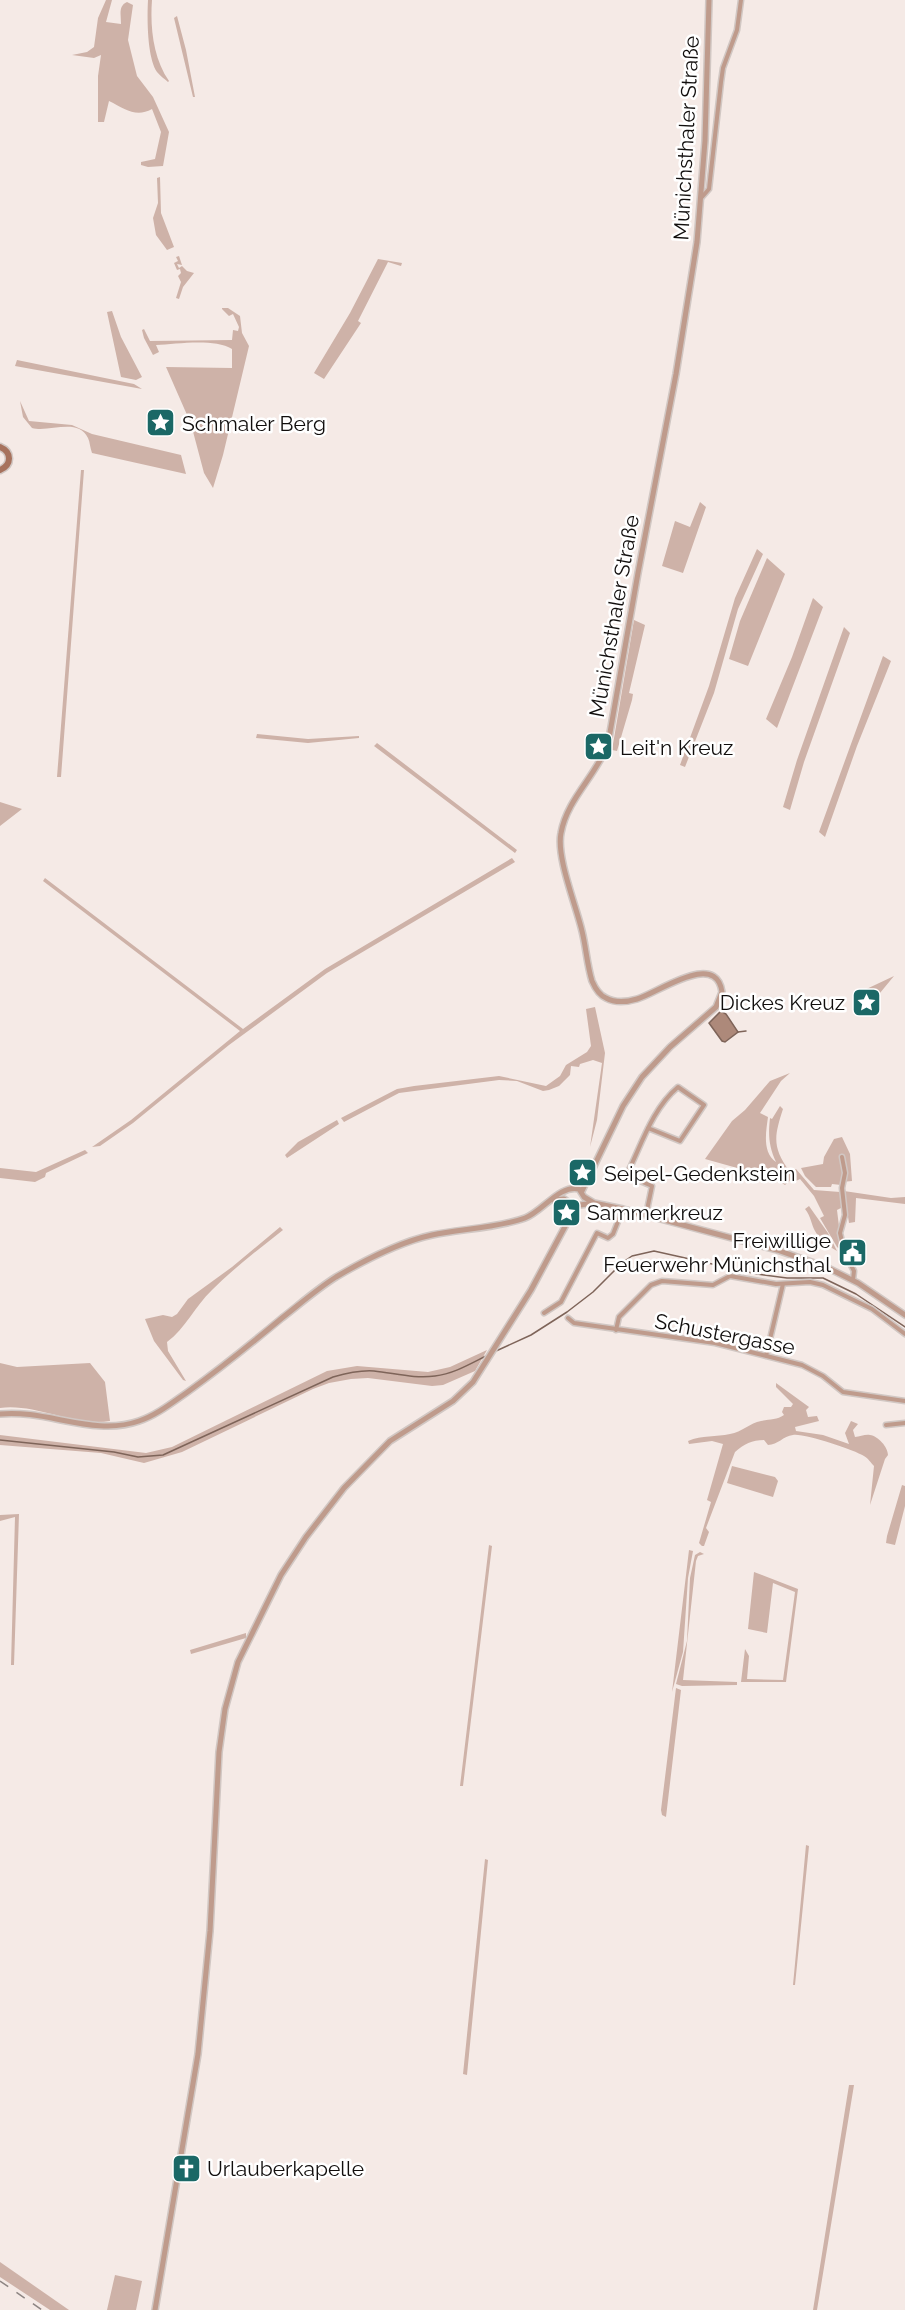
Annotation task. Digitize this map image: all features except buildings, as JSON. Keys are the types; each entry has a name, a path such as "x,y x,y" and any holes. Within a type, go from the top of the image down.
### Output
{"main road":[{"path":"0,447 7,452 9,459 7,465 0,470"}],"street":[{"name":"Münichsthaler Straße","path":"155,2310 198,2054 210,1931 219,1752 225,1709 234,1674 280,1575 330,1507 371,1459 390,1441 461,1395 473,1382 531,1290 568,1219 578,1205 587,1178 623,1106 642,1077 670,1047 716,1007 722,992 718,980 703,973 688,976 629,1001 615,1001 601,995 592,980 580,922 562,858 560,839 569,810 604,755 610,737 688,300 702,198 709,0"},
{"path":"702,198 709,189 723,68 737,30 741,0"},
{"path":"646,1215 652,1186 633,1178 628,1172 648,1128 664,1102 678,1087 704,1105 680,1141 648,1128"},
{"path":"842,1157 845,1173 842,1188 845,1215 839,1229 844,1254 854,1271 853,1280"},
{"name":"Münichsthaler Straße","path":"0,1414 32,1414 101,1426 140,1421 169,1405 221,1368 339,1276 419,1238 525,1218 587,1178"},
{"path":"568,1219 566,1195 571,1189 583,1194 594,1203"},
{"path":"549,1202 557,1198 578,1205 594,1203 623,1209 777,1250 826,1267 853,1280 905,1315"},
{"path":"544,1314 561,1302 597,1233 608,1238 613,1234 623,1209"},
{"path":"616,1330 619,1317 651,1285 662,1281 713,1285 730,1275 783,1284 810,1282 823,1284 872,1309 905,1334"},
{"path":"766,1356 783,1284"},
{"name":"Schustergasse","path":"568,1318 574,1323 697,1340 766,1356 802,1365 824,1376 843,1392 905,1401"},
{"path":"886,1425 905,1423"}],"shaded area":[{"path":"106,0 112,0 106,22 121,24 122,6 127,2 133,5 128,40 137,76 153,97 169,132 163,166 141,165 141,162 155,159 161,132 152,109 136,113 109,101 104,122 98,122 98,76 101,55 94,58 72,55 87,52 94,47 98,18"},
{"path":"148,0 152,0 152,31 156,52 168,82 157,72 151,57"},
{"path":"177,16 195,97 193,97 174,18"},
{"path":"160,177 161,213 174,247 167,250 156,235 153,218 158,203 157,178"},
{"path":"179,256 182,265 177,264 179,268 182,266 194,273 183,287 179,299 176,298 181,282 178,276 181,273 174,263 178,261 176,257"},
{"path":"378,259 402,263 401,266 388,262 358,321 361,323 324,379 314,373 350,313"},
{"path":"222,308 228,308 240,316 242,333 249,346 213,488 204,473 191,424 166,367 232,368 232,349 206,343 156,345 159,352 153,355 142,330 144,329 150,341 232,340 233,330 238,331 239,327 233,314 229,316"},
{"path":"112,311 121,337 142,377 136,380 121,377 107,312"},
{"path":"17,360 134,384 142,389 15,366"},
{"path":"20,401 29,421 72,425 92,434 181,455 186,474 92,453 88,438 77,428 32,428 23,417"},
{"path":"81,470 84,470 61,777 57,777"},
{"path":"700,502 706,507 683,573 662,566 675,521 690,527"},
{"path":"757,549 763,554 738,609 714,693 685,767 680,765 709,686 735,598"},
{"path":"767,558 785,574 748,666 729,659 740,621"},
{"path":"813,598 823,607 777,728 766,719"},
{"path":"634,620 645,625 629,693 633,694 632,700 617,751 612,750"},
{"path":"844,627 850,633 804,762 790,810 783,807 797,760"},
{"path":"883,656 891,661 857,746 825,837 819,832"},
{"path":"257,734 308,739 359,736 359,738 308,743 256,738"},
{"path":"377,743 517,850 515,853 374,746"},
{"path":"0,802 22,809 0,826"},
{"path":"512,858 515,862 327,973 229,1045 133,1123 100,1146 92,1147 131,1120 240,1031 43,881 45,878 243,1029 325,969"},
{"path":"894,976 861,1016 858,993"},
{"path":"595,1007 605,1053 597,1120 590,1147 602,1063 593,1060 580,1064 579,1067 571,1066 570,1075 559,1086 549,1090 543,1091 517,1081 499,1080 399,1093 344,1122 341,1118 397,1089 414,1086 499,1076 546,1086 560,1076 566,1065 587,1052 591,1046 586,1009"},
{"path":"721,1011 726,1014 738,1032 725,1042 709,1023"},
{"path":"790,1073 781,1081 760,1113 768,1117 767,1147 776,1162 770,1146 769,1124 770,1118 772,1119 780,1106 783,1109 776,1142 780,1156 790,1172 796,1169 814,1190 840,1192 843,1207 837,1210 842,1251 837,1247 820,1218 824,1216 814,1196 800,1179 796,1181 793,1178 785,1185 776,1179 705,1159 732,1121 745,1110 770,1081"},
{"path":"337,1120 339,1124 287,1158 285,1155 298,1142"},
{"path":"842,1137 850,1154 852,1181 842,1182 841,1185 832,1184 831,1187 816,1187 805,1176 801,1168 823,1164 824,1157 834,1139"},
{"path":"85,1150 88,1153 46,1173 45,1177 35,1182 0,1178 0,1168 36,1172"},
{"path":"844,1191 891,1198 905,1197 905,1204 856,1198 855,1222 849,1223"},
{"path":"809,1206 828,1233 837,1251 817,1234 805,1209"},
{"path":"280,1227 283,1230 212,1290 180,1330 167,1342 168,1351 186,1381 183,1380 154,1341 145,1319 163,1315 172,1317 177,1314 188,1299 232,1267"},
{"path":"487,1350 475,1371 443,1385 432,1386 368,1378 329,1383 182,1452 144,1463 101,1453 0,1445 0,1435 146,1453 172,1447 327,1371 357,1366 428,1372 450,1367"},
{"path":"0,1363 17,1367 90,1363 105,1382 110,1421 83,1421 27,1409 0,1408"},
{"path":"776,1383 809,1407 806,1410 808,1417 817,1416 819,1421 795,1427 796,1431 823,1435 849,1444 845,1433 851,1421 858,1424 853,1430 855,1437 873,1436 884,1445 888,1455 870,1505 874,1466 864,1456 829,1442 799,1435 789,1436 772,1445 768,1445 764,1440 756,1441 735,1452 706,1528 709,1532 702,1546 699,1543 711,1502 707,1500 723,1444 712,1441 689,1444 688,1441 734,1433 757,1422 776,1419 784,1415 782,1412 784,1407 791,1407 793,1404 776,1387"},
{"path":"732,1466 775,1477 778,1481 773,1497 727,1483"},
{"path":"902,1485 905,1486 905,1506 895,1545 886,1543"},
{"path":"19,1514 14,1665 11,1665 15,1517 0,1521 0,1515"},
{"path":"489,1545 492,1546 463,1786 460,1786"},
{"path":"689,1550 693,1551 688,1578 683,1652 672,1692"},
{"path":"700,1552 704,1554 698,1556 696,1561 683,1680 737,1682 737,1685 682,1686 676,1684 687,1641 690,1578 695,1555"},
{"path":"754,1572 798,1589 786,1682 741,1682 745,1649 749,1656 747,1679 783,1680 795,1592 773,1583 767,1633 748,1629"},
{"path":"246,1633 246,1638 191,1654 190,1650"},
{"path":"676,1688 681,1690 666,1817 662,1815 661,1810"},
{"path":"806,1845 809,1846 795,1985 793,1985"},
{"path":"485,1859 488,1860 467,2075 463,2074"},
{"path":"849,2085 854,2085 817,2310 813,2310"},
{"path":"0,2262 69,2310 50,2310 0,2277"},
{"path":"115,2275 142,2281 136,2310 107,2310"}],"waterway":[{"path":"738,1032 746,1031"},
{"path":"496,1351 531,1335 567,1312 593,1292 632,1256 654,1251 757,1274 787,1278 823,1278 856,1294 905,1327"},
{"path":"0,1440 114,1452 138,1457 163,1455 333,1377 369,1371 435,1376 455,1371 486,1356"}],"railway":[{"path":"0,2281 42,2310"}],"place":[{"name":"Schmaler Berg","path":"161,423"},
{"name":"Leit'n Kreuz","path":"599,747"},
{"name":"Dickes Kreuz","path":"866,1002"},
{"name":"Seipel-Gedenkstein","path":"583,1173"},
{"name":"Sammerkreuz","path":"566,1212"},
{"name":"Freiwillige Feuerwehr Münichsthal","path":"852,1252"},
{"name":"Urlauberkapelle","path":"186,2168"}]}
